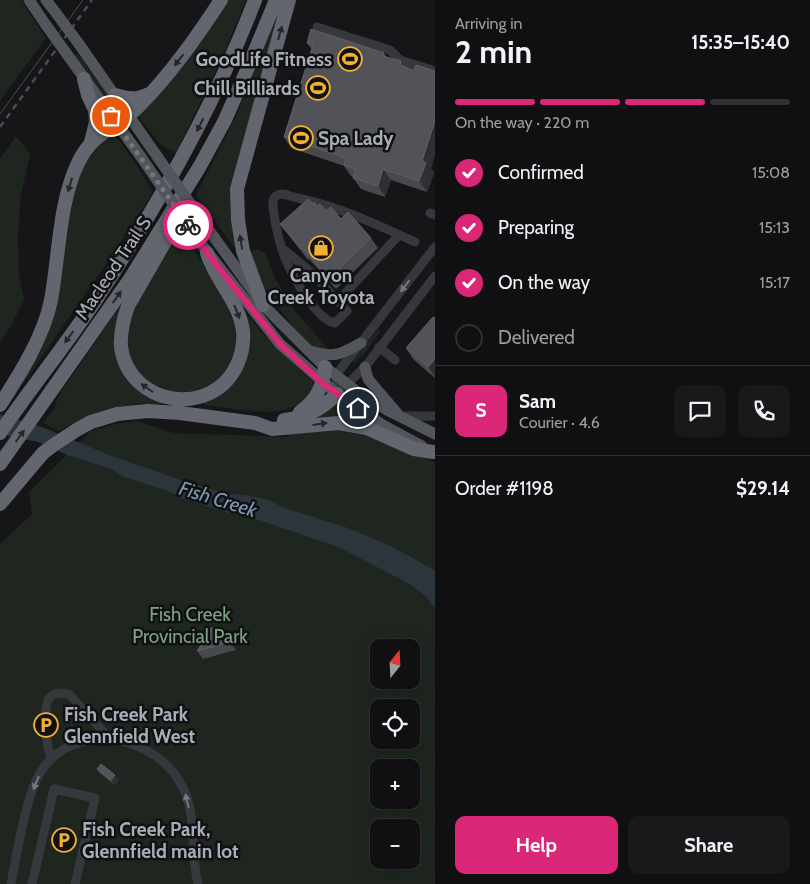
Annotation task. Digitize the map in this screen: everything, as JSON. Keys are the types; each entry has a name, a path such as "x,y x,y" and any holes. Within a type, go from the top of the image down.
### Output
{"highway":[{"path":"91,142 116,123 129,116 154,91 196,38 221,0"},
{"name":"Macleod Trail S","path":"0,433 94,302 156,203 210,105 255,0"},
{"name":"Macleod Trail S","path":"0,464 130,278 200,166 225,120 276,0"},
{"path":"263,305 243,251 238,220 237,189 289,0"},
{"path":"0,405 35,344 50,302 70,182 76,165 91,142 96,122 95,110 84,80"},
{"path":"115,95 130,99 139,98 154,91"},
{"path":"200,166 198,182 171,234 128,306 122,322 122,349 125,363 137,380 151,391 165,398 180,400 202,397 215,390 229,379 242,352 243,330 237,311 210,263 207,253"},
{"path":"289,419 312,402 320,390 325,367"},
{"path":"255,423 300,418 322,406 336,394"},
{"path":"0,504 50,448 78,428 117,414 148,411 180,413 255,423 272,429 339,423 367,428 414,449 434,452"}],"main road":[{"path":"29,0 207,253 280,344 336,394 383,425 434,452"},
{"path":"46,0 263,305 336,376 399,416 435,434"},
{"path":"310,351 328,356 336,355 361,343"},
{"path":"365,366 368,379 399,416"}],"street":[{"path":"317,27 390,50 400,60 435,71"},
{"path":"282,249 311,272 348,311 335,322 329,322 312,305 286,259 282,249 282,231 272,201 274,197 281,194 310,205 362,218 415,242"},
{"path":"338,301 399,235"},
{"path":"336,394 336,376 434,252"},
{"path":"336,394 365,366 435,276"},
{"path":"379,347 394,360"},
{"path":"399,416 435,416"},
{"path":"52,759 47,746 46,708 49,699 57,692 69,694 110,739"},
{"path":"11,884 33,789 40,773 64,749 95,740 110,739 131,743 152,754 168,768 181,784 190,814 193,856 198,884"},
{"path":"32,884 54,789 95,798 76,884"}],"green space":[{"path":"0,0 21,0 46,38 0,101"},
{"path":"225,0 246,0 223,56 176,153 160,144 139,118 139,115"},
{"path":"280,8 283,9 231,185 230,216 238,249 236,250 196,195 238,112"},
{"path":"77,53 119,111 115,114 74,57"},
{"path":"110,135 116,136 153,192 113,254 23,384 19,382 33,358 73,183 91,151"},
{"path":"16,136 30,154 21,195 18,235 19,275 24,299 11,326 0,342 0,159"},
{"path":"175,233 186,240 198,256 225,300 234,323 236,339 235,353 223,376 214,384 190,395 153,389 128,361 126,323"},
{"path":"257,249 265,253 275,278 295,311 330,351 312,346 293,327 265,289 248,253"},
{"path":"124,300 118,321 133,386 144,395 160,402 160,404 132,405 107,409 59,431 43,423 54,409 59,395"},
{"path":"241,308 269,340 313,382 309,395 299,404 287,409 259,412 204,405 203,401 235,375"},
{"path":"378,330 380,332 364,354 354,363 352,360"},
{"path":"337,400 365,420 364,423 315,419"},
{"name":"Fish Creek Provincial Park","path":"137,421 174,433 289,437 289,432 348,427 435,462 435,884 0,884 0,544 32,514 29,492 91,431 116,424"}],"water":[{"name":"Fish Creek","path":"0,414 42,427 109,455 181,480 228,494 268,500 285,508 348,528 395,548 435,571 435,608 424,595 410,584 338,547 242,514 229,513 181,498 171,492 124,477 112,469 67,455 38,442 0,434"}],"building":[{"path":"311,29 384,53 383,56 401,61 400,65 414,70 416,65 435,71 435,121 422,161 426,163 419,181 383,169 378,186 353,178 356,169 344,165 346,158 284,137 313,45 307,43"},
{"path":"308,199 317,206 320,204 326,211 331,207 341,219 348,212 371,238 329,278 280,224"},
{"path":"433,317 435,318 435,359 428,367 406,348"},
{"path":"216,628 216,633 230,642 197,651 208,634 206,630"},
{"path":"101,764 115,775 111,780 97,769"}],"tram line":[{"path":"0,114 83,0"}],"railway":[{"path":"0,127 92,0"}],"way so far":[{"path":"111,116 188,225"}],"place":[{"name":"GoodLife Fitness","path":"350,59"},
{"name":"Chill Billiards","path":"318,88"},
{"name":"Spa Lady","path":"301,138"},
{"name":"Canyon Creek Toyota","path":"321,248"},
{"name":"Fish Creek Park Glennfield West","path":"46,725"},
{"name":"Fish Creek Park, Glennfield main lot","path":"64,840"}],"route":[{"path":"188,225 207,253 280,344 322,383 358,408"}]}
